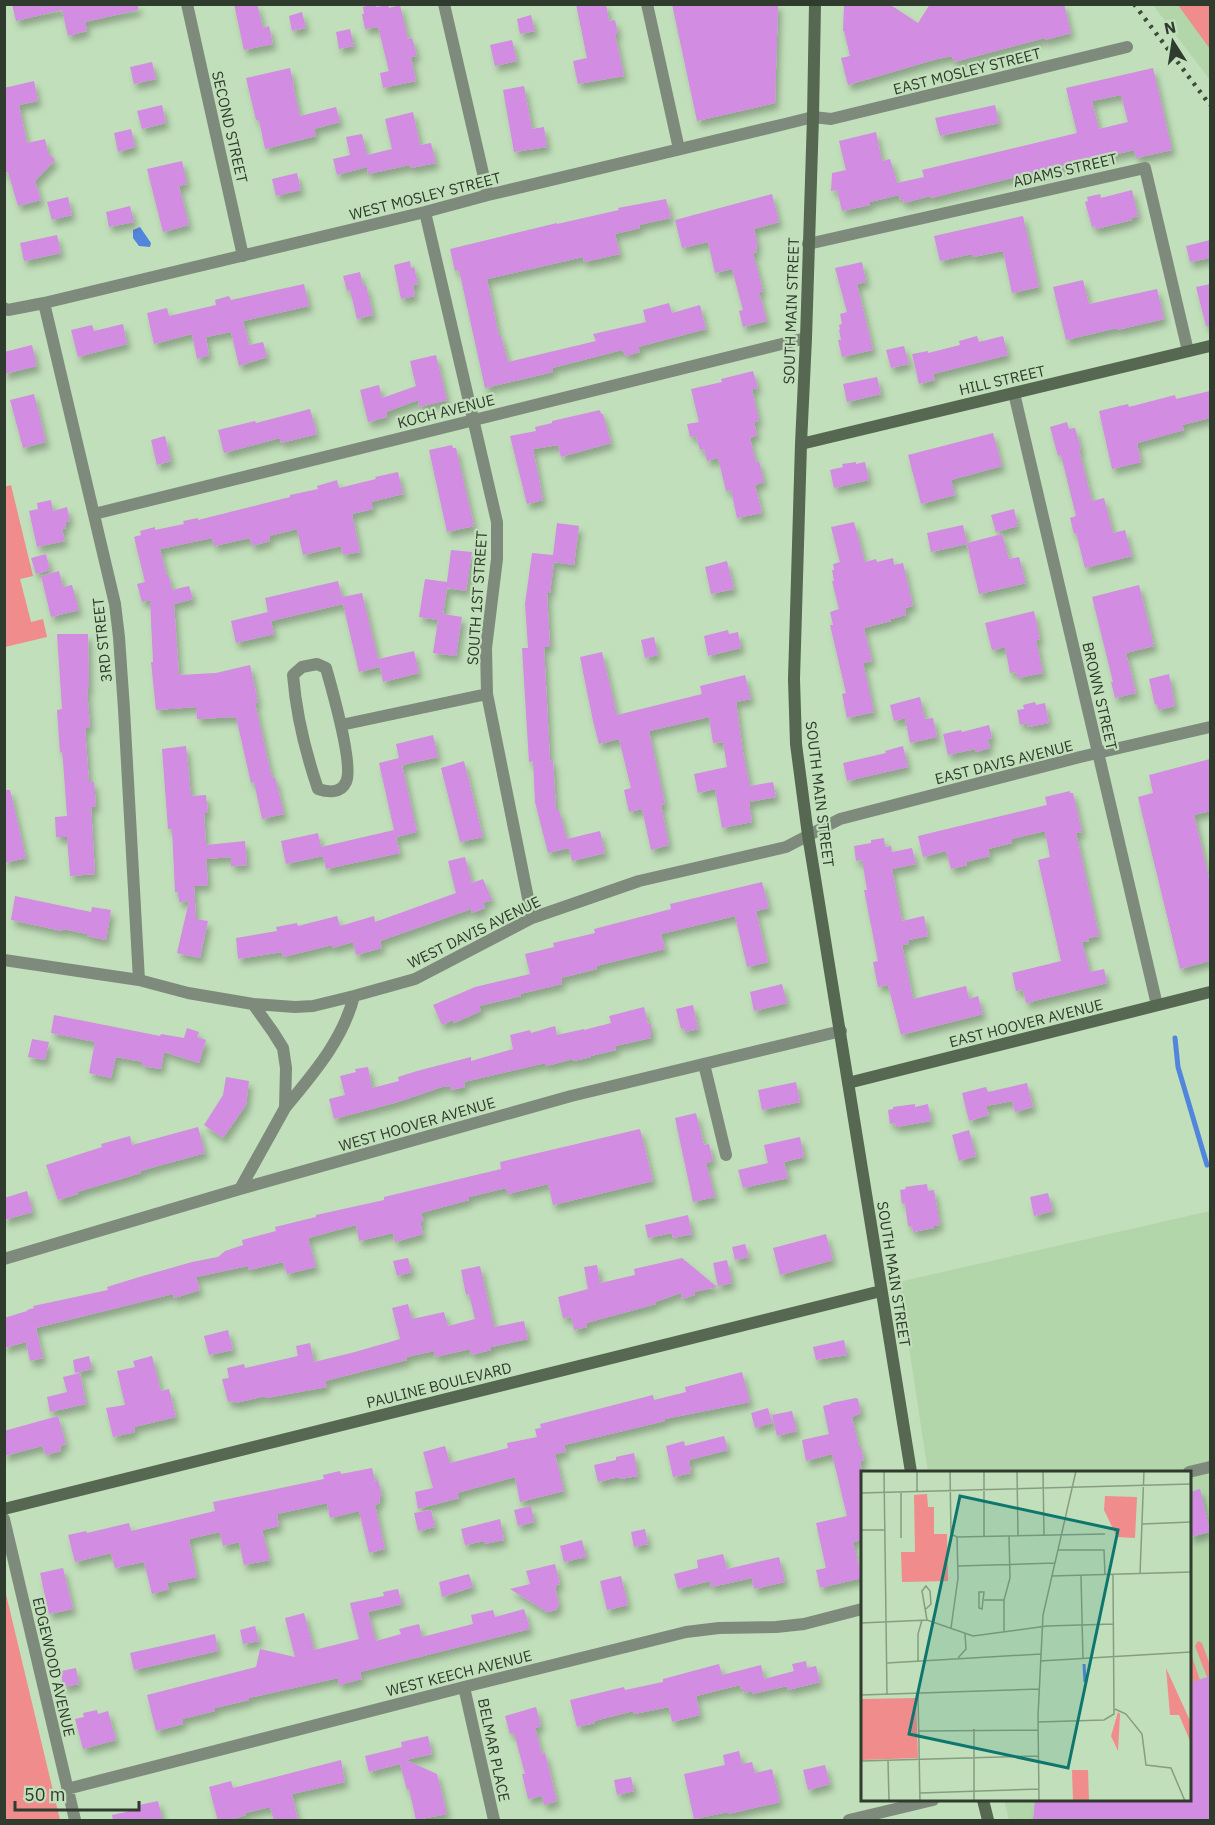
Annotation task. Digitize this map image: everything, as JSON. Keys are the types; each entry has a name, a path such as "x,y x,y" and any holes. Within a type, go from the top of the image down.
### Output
{"street":[{"name":"SECOND STREET","path":"187,4 243,256"},
{"path":"444,4 488,195"},
{"path":"647,4 679,149"},
{"name":"SOUTH MAIN STREET","path":"815,4 801,444 796,744 808,835 911,1471"},
{"name":"EAST MOSLEY STREET","path":"813,117 831,119 1127,47"},
{"name":"WEST MOSLEY STREET","path":"4,308 8,310 44,303 813,117"},
{"name":"ADAMS STREET","path":"808,244 1145,168 1188,351"},
{"name":"SOUTH 1ST STREET","path":"425,212 497,522 497,559 486,648 488,694 532,918"},
{"name":"3RD STREET","path":"44,303 115,604 119,637 139,980"},
{"name":"KOCH AVENUE","path":"94,514 806,338"},
{"name":"HILL STREET","path":"801,444 1210,346"},
{"name":"BROWN STREET","path":"1014,393 1157,1005"},
{"path":"317,664 326,668 341,725 348,781 342,789 328,792 318,789 294,690 293,675 302,667 317,664"},
{"path":"341,725 488,694"},
{"name":"EAST DAVIS AVENUE","path":"808,835 840,819 1210,727"},
{"name":"WEST DAVIS AVENUE","path":"4,960 139,980 188,993 253,1004 313,1006 416,978 532,918 639,881 786,847 808,835"},
{"name":"EAST HOOVER AVENUE","path":"849,1083 1210,992"},
{"path":"240,1189 285,1108 319,1066 338,1036 350,1014 354,996"},
{"path":"253,1004 283,1048 286,1068 285,1108"},
{"name":"WEST HOOVER AVENUE","path":"4,1258 571,1096 840,1031"},
{"path":"704,1064 726,1155"},
{"name":"PAULINE BOULEVARD","path":"4,1509 881,1290"},
{"path":"1191,1472 1210,1467"},
{"name":"EDGEWOOD AVENUE","path":"4,1519 75,1821"},
{"name":"WEST KEECH AVENUE","path":"67,1789 686,1632 719,1628 795,1625 861,1609"},
{"name":"BELMAR PLACE","path":"465,1687 494,1821"},
{"path":"849,1821 929,1801"},
{"path":"983,1801 988,1821"}],"shaded area":[{"path":"1153,5 1210,5 1210,80"},
{"path":"1178,5 1210,5 1210,49"},
{"path":"11,485 33,576 20,579 31,622 43,619 47,637 5,647 4,487"},
{"path":"1210,1211 1210,1820 1009,1820 1004,1801 1191,1801 1191,1471 928,1471 899,1282"},
{"path":"5,1590 60,1820 5,1820"},
{"path":"1198,1641 1202,1643 1210,1665 1210,1676 1207,1677 1195,1646"},
{"path":"1191,1654 1200,1680 1192,1682 1191,1679"}],"water":[{"path":"140,227 151,243 150,247 139,246 133,238 133,230"}],"building":[{"path":"12,4 138,4 138,10 85,22 87,31 68,36 62,10 16,21"},
{"path":"234,4 257,4 263,28 269,26 273,44 244,50"},
{"path":"375,4 376,7 388,5 389,8 400,5 408,39 412,38 417,56 411,57 416,81 383,88 380,73 389,71 378,27 365,29 362,14 364,14 363,7"},
{"path":"576,4 606,4 609,21 615,20 618,34 615,34 624,76 578,84 573,61 587,58"},
{"path":"672,4 778,4 775,103 697,121"},
{"path":"844,4 889,4 918,23 930,4 1064,4 1071,33 954,62 952,56 937,59 848,85 841,58 850,56 843,31"},
{"path":"302,12 306,28 292,31 289,16"},
{"path":"531,15 535,31 520,34 517,19"},
{"path":"350,29 354,46 339,49 336,32"},
{"path":"512,40 517,61 495,66 490,45"},
{"path":"152,62 156,79 134,84 130,67"},
{"path":"290,68 300,116 336,107 340,122 314,129 316,136 265,149 246,78"},
{"path":"1153,68 1172,150 1136,158 1134,150 931,198 930,196 904,203 903,199 900,200 899,195 842,211 837,190 831,191 832,173 846,170 839,141 876,132 882,161 890,159 897,183 924,177 922,170 1077,133 1066,88","holes":["1121,95 1128,122 1099,129 1092,101"]},
{"path":"34,81 38,101 19,105 27,143 45,139 48,153 55,160 35,181 41,200 18,206 8,172 4,173 4,88"},
{"path":"524,86 532,129 544,127 547,147 514,152 503,90"},
{"path":"162,105 166,123 142,129 137,111"},
{"path":"995,105 999,123 940,136 935,118"},
{"path":"413,112 420,145 431,143 436,163 411,168 410,165 368,174 367,167 337,175 333,159 350,155 346,137 362,134 367,155 392,149 385,119"},
{"path":"131,129 135,147 118,152 114,133"},
{"path":"182,161 187,184 179,186 189,225 163,232 147,169"},
{"path":"297,173 301,190 276,196 272,179"},
{"path":"1132,190 1138,216 1131,218 1132,220 1096,229 1095,226 1092,227 1085,202 1088,201 1087,197 1100,194 1101,198"},
{"path":"772,194 779,222 754,229 758,246 756,246 757,252 753,253 763,291 759,292 767,321 743,327 739,311 743,310 732,269 715,273 708,242 682,248 675,220"},
{"path":"68,197 72,215 52,220 47,202"},
{"path":"666,199 671,218 639,225 640,228 615,234 620,254 584,262 583,257 487,279 499,336 501,336 508,362 596,341 593,334 646,322 643,310 669,303 672,313 700,305 706,329 638,347 640,352 626,356 622,350 552,368 553,372 485,388 459,270 455,271 450,249 619,210 618,208"},
{"path":"130,206 134,222 109,227 106,212"},
{"path":"1023,216 1039,287 1012,293 1003,251 973,257 972,254 940,261 934,236"},
{"path":"57,235 61,253 24,261 20,243"},
{"path":"1210,240 1210,258 1190,262 1186,246"},
{"path":"410,261 411,268 414,267 418,284 413,285 415,296 401,299 394,265"},
{"path":"862,262 866,282 857,284 873,350 842,357 838,340 841,340 840,314 847,312 835,268"},
{"path":"360,272 363,286 366,285 373,315 357,319 350,290 347,291 343,276"},
{"path":"1083,280 1089,304 1157,289 1164,319 1066,340 1053,287"},
{"path":"304,284 309,306 243,321 249,345 263,342 267,357 239,366 231,332 206,337 209,355 197,359 192,334 154,344 147,313 167,308 169,316 216,305 215,300 229,296 231,300"},
{"path":"1210,284 1210,326 1206,326 1196,287"},
{"path":"123,324 127,344 78,357 71,330 92,325 94,331"},
{"path":"977,336 979,342 1003,336 1008,355 933,374 935,380 919,384 912,354 928,351 928,353 960,345 959,341"},
{"path":"32,345 37,366 4,374 4,352"},
{"path":"904,346 909,364 891,368 886,350"},
{"path":"436,355 447,400 419,407 418,400 386,412 387,417 368,422 360,390 379,385 382,398 416,386 410,361"},
{"path":"753,371 758,388 752,389 759,421 754,422 757,435 750,438 764,482 755,485 762,513 737,518 731,490 726,491 718,458 707,461 704,449 700,450 696,436 690,437 687,424 699,422 691,389 722,382 721,379"},
{"path":"877,377 881,394 847,402 843,384"},
{"path":"1210,391 1210,418 1182,425 1184,430 1137,443 1141,462 1112,469 1099,411 1128,404 1129,407 1175,395 1176,399"},
{"path":"34,394 46,442 23,448 10,400"},
{"path":"310,409 317,434 281,443 280,438 224,453 218,430"},
{"path":"600,410 611,443 561,457 558,445 533,449 543,500 527,504 510,436 536,431 535,427 552,423 552,421"},
{"path":"1067,422 1069,429 1075,428 1092,501 1104,498 1113,533 1125,530 1132,556 1085,568 1070,518 1076,516 1061,455 1058,456 1050,427"},
{"path":"993,433 1002,466 951,480 955,495 921,504 908,455"},
{"path":"165,436 171,461 157,465 151,440"},
{"path":"452,445 456,448 474,526 447,532 429,450"},
{"path":"856,462 856,464 865,462 869,480 834,488 830,470 843,467 842,464"},
{"path":"398,472 403,494 371,502 373,509 352,514 360,552 343,555 341,546 303,555 297,529 269,536 270,541 252,546 250,538 214,546 212,538 160,549 172,590 189,586 193,599 174,604 179,675 216,673 250,665 258,702 255,703 272,778 275,777 284,814 262,819 236,717 197,719 196,707 156,710 151,662 153,662 150,600 142,602 137,584 145,582 134,537 141,535 140,531 184,524 183,521 198,518 198,520 290,497 290,495 318,489 317,486 337,480 339,488"},
{"path":"51,500 53,511 67,507 70,521 65,522 66,528 62,529 65,541 37,547 29,511 38,509 37,503"},
{"path":"1014,509 1018,526 996,532 991,515"},
{"path":"854,522 865,562 893,558 894,565 903,563 913,606 905,608 906,615 864,628 872,661 863,663 874,712 847,718 842,694 846,693 830,625 833,625 830,612 839,609 832,581 834,581 832,570 834,570 833,564 840,562 831,527"},
{"path":"557,523 579,526 574,565 554,562 550,593 547,593 550,647 544,647 550,761 553,760 556,810 559,810 567,839 600,831 605,853 572,861 569,848 548,853 535,802 533,761 529,762 522,648 528,648 525,604 532,553 553,555"},
{"path":"963,525 967,543 1002,534 1009,559 1019,557 1026,583 979,594 967,544 931,552 927,533"},
{"path":"451,550 472,552 466,591 447,588 443,614 462,617 456,656 433,653 438,620 419,617 425,579 447,582"},
{"path":"46,554 50,570 36,574 31,558"},
{"path":"727,561 734,589 711,594 705,567"},
{"path":"59,571 63,587 72,585 79,610 51,617 41,576"},
{"path":"338,581 342,597 362,593 378,659 414,651 419,673 383,682 380,667 359,672 343,604 271,621 274,634 236,643 231,621 268,612 265,598"},
{"path":"1139,585 1154,646 1126,653 1136,693 1115,698 1092,597"},
{"path":"1034,611 1040,639 1036,640 1043,673 1018,678 1016,672 1010,673 1005,647 992,650 985,623"},
{"path":"728,630 729,634 738,632 741,648 708,656 704,636"},
{"path":"57,634 88,634 89,689 87,689 90,727 85,728 89,782 94,782 96,807 91,807 95,874 70,876 67,837 56,837 55,817 67,816 57,710 62,709"},
{"path":"654,637 658,655 645,658 641,640"},
{"path":"602,652 617,715 702,694 700,686 745,675 751,699 736,702 750,786 773,782 776,797 749,802 752,822 722,828 715,789 698,793 694,774 727,767 723,742 713,743 709,717 649,731 665,804 661,805 669,845 651,850 642,809 629,812 624,790 631,788 619,739 599,744 593,721 580,657"},
{"path":"1169,674 1175,706 1158,710 1149,679"},
{"path":"920,697 925,719 933,718 937,737 910,743 905,718 894,721 890,705"},
{"path":"1035,702 1036,705 1045,703 1049,723 1028,727 1027,723 1020,725 1017,710 1024,709 1023,705"},
{"path":"989,725 992,738 988,739 990,748 948,755 943,734"},
{"path":"433,735 438,757 402,765 417,832 396,837 400,853 326,869 321,847 394,830 379,763 399,758 396,744"},
{"path":"186,746 191,796 206,795 208,813 204,813 206,845 245,841 247,865 231,866 231,857 206,859 208,885 194,886 196,919 208,921 200,958 177,953 189,901 179,902 178,892 175,892 172,829 168,829 162,749"},
{"path":"903,746 908,767 847,781 843,763 886,753 885,751"},
{"path":"1210,759 1210,811 1194,815 1210,883 1210,961 1180,969 1138,797 1153,793 1149,775"},
{"path":"464,761 483,837 460,842 441,768"},
{"path":"4,790 10,790 26,858 4,863"},
{"path":"1070,791 1073,793 1082,832 1076,833 1099,936 1082,942 1090,972 1104,969 1107,983 1026,1003 1023,990 1016,991 1012,973 1061,961 1038,860 1050,857 1045,831 1011,839 1012,843 988,849 990,856 966,862 967,865 951,869 946,851 923,857 918,836 1047,805 1045,797"},
{"path":"318,833 323,856 286,864 281,841"},
{"path":"884,838 885,847 891,846 892,852 912,848 916,864 892,869 902,921 924,916 928,936 908,940 909,944 902,945 913,999 966,986 969,999 978,996 983,1014 901,1035 888,985 878,987 873,962 878,961 864,890 867,890 862,860 856,861 854,846"},
{"path":"465,857 472,883 483,879 492,900 483,903 485,908 472,913 471,909 380,941 382,948 356,955 353,942 283,957 282,952 238,959 236,938 277,931 276,927 297,923 298,926 337,916 340,926 374,916 375,922 456,893 448,861"},
{"path":"762,882 769,908 756,911 768,962 747,967 735,916 661,934 665,949 596,966 597,969 561,978 562,984 479,1006 481,1011 454,1023 453,1020 442,1025 433,1005 475,987 530,974 525,954 554,947 553,943 595,933 594,929 671,909 670,904"},
{"path":"15,896 91,912 92,907 111,910 106,940 87,936 87,934 11,920"},
{"path":"782,984 787,1003 754,1011 750,992"},
{"path":"693,1005 698,1029 685,1032 684,1028 681,1029 676,1009"},
{"path":"644,1007 648,1024 651,1023 651,1038 615,1046 616,1050 574,1061 573,1059 546,1066 545,1063 464,1082 465,1087 451,1090 450,1086 442,1087 398,1102 334,1119 329,1099 345,1095 340,1076 356,1072 355,1069 368,1067 372,1088 399,1081 398,1077 417,1071 471,1057 471,1061 513,1049 510,1035 530,1030 531,1033 555,1026 557,1035 584,1030 611,1023 609,1016"},
{"path":"54,1015 160,1036 161,1034 184,1038 187,1028 199,1032 197,1037 206,1040 199,1063 164,1052 161,1069 142,1066 143,1062 116,1057 111,1078 89,1073 95,1042 51,1033"},
{"path":"32,1039 49,1042 45,1060 28,1057"},
{"path":"226,1077 249,1081 246,1105 223,1138 204,1125 223,1095"},
{"path":"796,1082 800,1102 762,1110 758,1090"},
{"path":"1027,1083 1033,1107 1015,1112 1012,1101 986,1106 989,1115 969,1121 962,1093 986,1087 988,1092"},
{"path":"915,1104 915,1107 928,1104 931,1121 896,1127 895,1123 890,1124 888,1110 893,1107"},
{"path":"696,1113 704,1145 709,1144 713,1161 706,1163 715,1197 693,1202 675,1118"},
{"path":"198,1127 205,1153 140,1171 141,1173 58,1200 46,1165 102,1147 101,1144 130,1136 132,1145"},
{"path":"640,1129 653,1181 553,1205 548,1184 508,1194 506,1188 469,1197 469,1200 421,1213 424,1222 420,1222 423,1234 395,1242 393,1233 359,1241 356,1225 308,1238 316,1267 287,1274 283,1262 249,1270 248,1266 196,1277 200,1290 174,1298 173,1294 36,1328 43,1358 30,1361 26,1342 4,1348 4,1318 27,1311 34,1308 33,1306 108,1290 107,1287 136,1278 218,1257 225,1251 243,1245 242,1240 276,1231 275,1227 316,1217 316,1215 384,1200 384,1197 501,1169 500,1162"},
{"path":"969,1130 976,1156 959,1161 952,1135"},
{"path":"800,1137 804,1157 784,1162 788,1178 743,1188 738,1170 768,1163 764,1145"},
{"path":"927,1184 928,1191 934,1190 940,1225 913,1232 912,1226 908,1226 905,1203 902,1204 900,1190 906,1189 905,1187"},
{"path":"27,1191 33,1212 4,1220 4,1198"},
{"path":"1048,1193 1053,1211 1034,1216 1030,1197"},
{"path":"688,1215 692,1234 673,1238 672,1233 648,1238 645,1225"},
{"path":"826,1234 833,1260 780,1275 773,1248"},
{"path":"745,1244 749,1257 735,1260 732,1247"},
{"path":"408,1258 412,1272 397,1276 393,1261"},
{"path":"682,1258 717,1287 694,1292 695,1295 682,1299 681,1293 655,1302 656,1304 586,1323 587,1327 574,1330 571,1317 563,1318 558,1297 588,1289 584,1267 597,1265 600,1283 635,1275 634,1269"},
{"path":"727,1260 732,1283 718,1286 713,1263"},
{"path":"480,1266 494,1327 524,1321 528,1339 491,1347 491,1350 471,1355 470,1349 435,1357 434,1351 325,1381 327,1387 266,1398 265,1396 236,1403 228,1402 222,1379 229,1378 227,1368 244,1364 245,1368 298,1356 296,1346 310,1343 314,1362 400,1339 392,1308 408,1304 412,1319 444,1312 448,1326 475,1319 469,1294 466,1295 461,1270"},
{"path":"228,1330 233,1350 209,1355 204,1336"},
{"path":"844,1340 847,1355 816,1360 813,1347"},
{"path":"89,1356 92,1369 75,1373 73,1360"},
{"path":"152,1356 161,1391 169,1389 176,1417 134,1427 135,1432 113,1437 106,1408 125,1405 117,1371 135,1367 133,1361"},
{"path":"742,1372 750,1402 665,1419 665,1421 564,1445 566,1452 555,1454 564,1491 520,1502 515,1477 457,1493 459,1498 418,1509 415,1492 433,1488 423,1452 445,1446 450,1463 508,1448 507,1443 537,1437 535,1429 541,1428 540,1424 653,1395 654,1400 686,1392 685,1387"},
{"path":"80,1373 86,1404 50,1412 47,1397 67,1392 63,1377"},
{"path":"856,1398 861,1413 852,1417 864,1460 860,1461 862,1471 861,1540 853,1542 861,1578 820,1588 816,1570 826,1568 816,1523 847,1516 832,1454 806,1461 802,1440 829,1434 823,1406"},
{"path":"768,1408 772,1423 755,1428 751,1413"},
{"path":"792,1411 797,1431 777,1436 772,1415"},
{"path":"58,1416 66,1444 60,1446 61,1451 46,1455 42,1446 4,1456 4,1431"},
{"path":"724,1436 728,1450 689,1460 691,1473 673,1477 666,1446 684,1441 685,1446"},
{"path":"634,1453 638,1476 620,1479 619,1477 598,1482 594,1465"},
{"path":"372,1468 382,1497 379,1497 380,1503 375,1505 385,1549 369,1553 359,1511 330,1518 327,1503 277,1514 279,1526 262,1530 270,1560 244,1565 239,1542 223,1546 220,1532 189,1539 197,1577 167,1583 169,1589 152,1594 144,1562 115,1568 111,1553 75,1562 68,1535 129,1523 131,1531 215,1511 213,1502 324,1479 323,1475 340,1471 341,1474"},
{"path":"1200,1489 1210,1532 1191,1537 1191,1492"},
{"path":"531,1506 534,1522 518,1526 514,1510"},
{"path":"431,1510 435,1527 418,1531 414,1513"},
{"path":"500,1519 504,1540 465,1545 461,1529"},
{"path":"645,1529 648,1544 634,1547 631,1532"},
{"path":"582,1540 586,1557 564,1562 560,1546"},
{"path":"723,1554 727,1569 779,1557 785,1582 754,1589 752,1578 711,1587 710,1581 678,1589 674,1574 698,1568 697,1560"},
{"path":"555,1564 560,1584 555,1586 559,1605 556,1610 547,1612 510,1589 530,1584 526,1571"},
{"path":"63,1568 73,1609 49,1614 40,1573"},
{"path":"469,1574 473,1587 442,1597 439,1582"},
{"path":"621,1576 628,1605 607,1610 600,1581"},
{"path":"398,1589 402,1604 368,1612 376,1641 401,1634 399,1629 419,1624 422,1637 473,1624 471,1615 493,1610 495,1617 524,1609 530,1629 360,1672 362,1679 339,1685 338,1678 249,1698 249,1700 215,1708 215,1711 182,1719 183,1724 156,1731 147,1695 256,1667 260,1649 295,1657 285,1618 304,1613 314,1650 359,1639 350,1603 384,1596 383,1592"},
{"path":"255,1626 259,1641 243,1644 240,1630"},
{"path":"215,1634 218,1651 134,1670 130,1653"},
{"path":"806,1661 807,1668 816,1666 820,1682 788,1690 787,1686 752,1694 752,1691 744,1693 740,1685 696,1696 700,1715 672,1722 669,1707 634,1714 633,1711 577,1727 570,1700 624,1687 625,1690 663,1682 663,1679 719,1664 722,1675 761,1665 764,1679 794,1671 792,1664"},
{"path":"76,1668 79,1684 63,1687 61,1671"},
{"path":"1210,1676 1210,1821 1033,1821 1035,1801 1191,1801 1191,1683"},
{"path":"536,1707 541,1726 535,1728 542,1754 545,1753 557,1801 544,1805 542,1796 528,1799 522,1774 525,1774 514,1733 510,1734 505,1716"},
{"path":"97,1710 98,1714 108,1711 116,1740 83,1749 75,1719 84,1717 83,1713"},
{"path":"428,1736 432,1754 406,1760 437,1774 447,1814 416,1820 400,1764 369,1772 365,1756 402,1747 401,1742"},
{"path":"739,1751 742,1764 752,1762 755,1773 772,1769 780,1802 694,1819 684,1774 725,1765 723,1755"},
{"path":"341,1760 345,1782 292,1794 298,1821 274,1821 270,1807 245,1813 246,1815 227,1821 218,1821 209,1787 231,1781 233,1788"},
{"path":"825,1765 830,1784 808,1790 803,1770"},
{"path":"631,1777 634,1791 617,1795 614,1780"},
{"path":"158,1801 163,1821 113,1821 112,1815 140,1809 139,1805"}],"waterway":[{"path":"1175,1038 1178,1067 1207,1165"}],"railway":[{"path":"1134,4 1210,105"}]}
